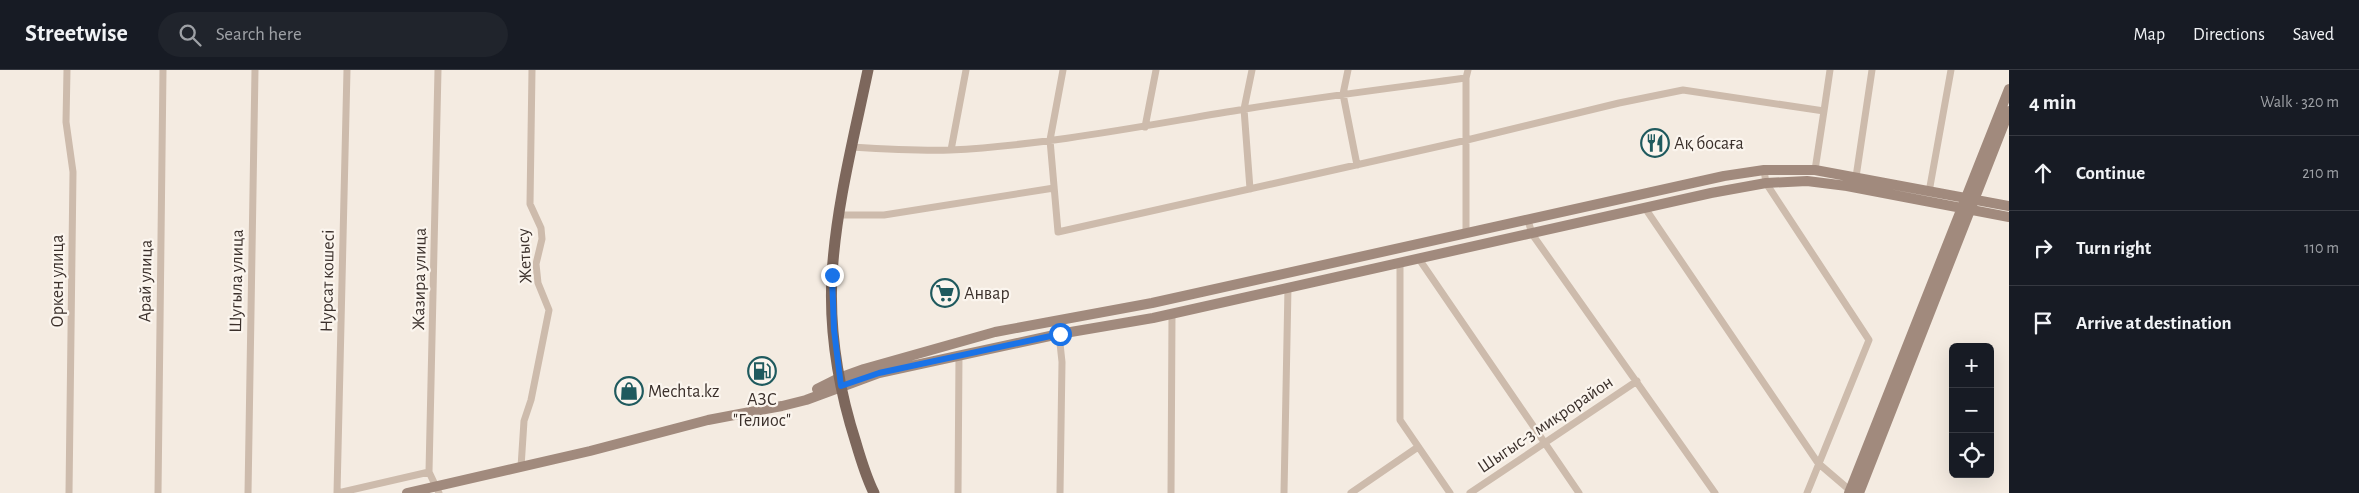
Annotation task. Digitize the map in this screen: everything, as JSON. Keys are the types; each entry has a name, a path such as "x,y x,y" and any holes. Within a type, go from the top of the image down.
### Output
{"main road":[{"path":"868,70 851,147 832,275 834,330 840,382 851,429 874,493"},
{"path":"1968,205 2009,89"},
{"path":"1853,492 1968,205 2009,111"},
{"path":"407,493 438,490 708,420 782,406 840,382 996,332 1152,303 1724,176 1764,170 1815,170 1930,192 2009,217"},
{"path":"840,382 1060,334 1154,318 1645,208 1766,183 1807,181 1968,205 2009,206"},
{"path":"1152,303 1154,318"}],"street":[{"name":"Оркен улица","path":"67,70 66,122 73,172 69,493"},
{"name":"Арай улица","path":"158,493 163,70"},
{"name":"Шугыла улица","path":"248,493 255,70"},
{"name":"Нурсат кошесi","path":"338,493 347,70"},
{"name":"Жазира улица","path":"429,472 438,70"},
{"name":"Жетысу","path":"521,467 524,421 531,400 549,310 538,283 536,264 542,239 542,228 530,204 532,70"},
{"path":"951,150 966,70"},
{"path":"1064,70 1050,140 1058,232 1467,140 1619,103 1683,90 1824,111"},
{"path":"1145,127 1156,70"},
{"path":"1250,189 1244,109 1252,70"},
{"path":"1348,70 1343,94 1357,165"},
{"path":"1815,170 1830,70"},
{"path":"1856,177 1872,70"},
{"path":"1930,192 1951,70"},
{"path":"851,147 951,150 1050,140 1145,127 1244,109 1467,74 1466,234"},
{"path":"1764,170 1766,183 1869,340 1807,493"},
{"path":"840,215 884,215 1054,188"},
{"path":"1645,208 1818,463 1853,492"},
{"path":"1528,220 1532,234 1715,493"},
{"path":"1419,258 1579,493"},
{"path":"1400,263 1400,420 1450,493"},
{"path":"1284,493 1288,287"},
{"path":"1171,493 1172,314"},
{"path":"1060,334 1062,362 1060,493"},
{"path":"958,493 959,355"},
{"name":"Шыгыс-3 микрорайон","path":"1470,493 1637,381"},
{"path":"1351,493 1418,447"},
{"path":"338,493 429,472 438,490"}],"place":[{"name":"Ақ босаға","path":"1655,143"},
{"name":"Анвар","path":"945,293"},
{"name":"АЗС \"Гелиос\"","path":"762,371"},
{"name":"Mechta.kz","path":"629,391"}],"route":[{"path":"832,275 834,330 841,386 879,373 1060,334"}]}
